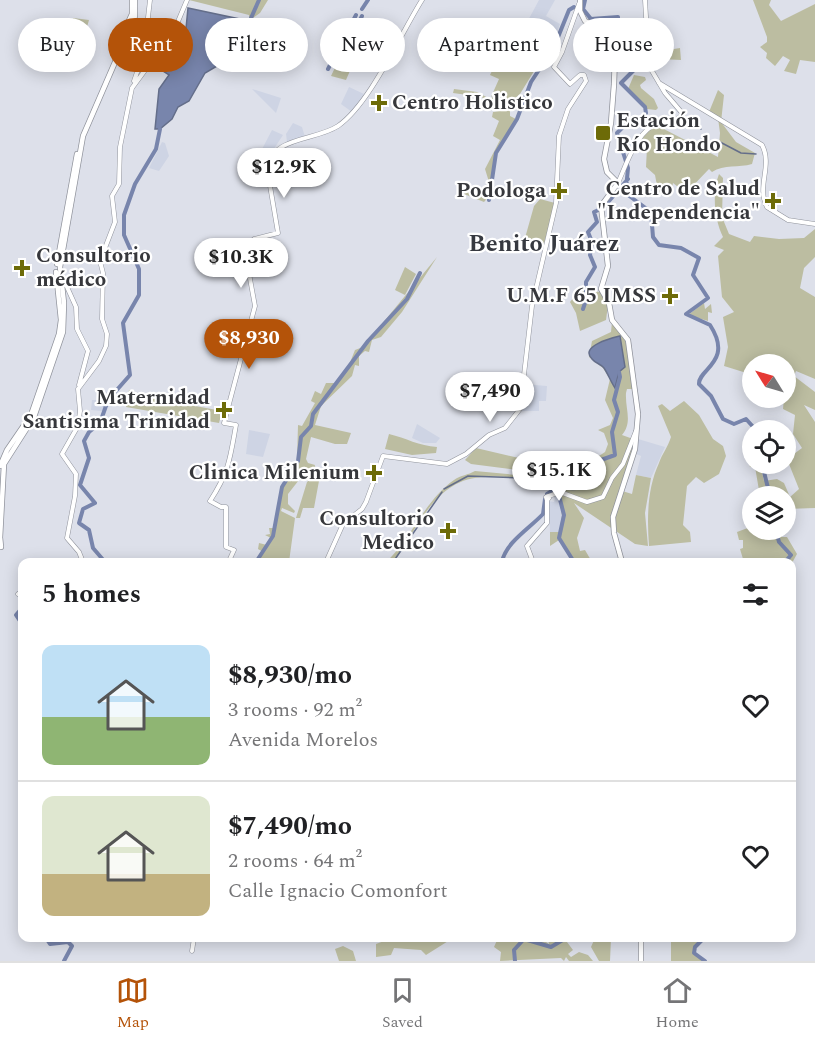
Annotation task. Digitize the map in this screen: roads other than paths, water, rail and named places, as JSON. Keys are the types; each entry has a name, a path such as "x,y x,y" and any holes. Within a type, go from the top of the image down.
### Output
{"main road":[{"path":"0,466 5,453 31,416 59,334 59,298 54,273 67,223 81,132 131,17 133,0"},
{"path":"78,389 99,361 106,346 107,334 102,319 103,273 100,261 115,222 112,196 119,184 120,144 144,42 150,0"},
{"path":"133,84 174,31 187,0"},
{"path":"230,558 234,550 226,548 226,507 220,507 210,501 227,474 236,425 224,423 251,311 255,306 248,268 259,266 254,239 278,234 267,168 268,160 277,148 331,130 353,113 422,0"},
{"path":"621,558 614,533 613,517 635,449 638,428 635,381 628,340 612,320 609,303 602,290 608,266 602,206 618,183 628,160 650,128 677,119 682,115 681,108 669,99 649,66 645,0"},
{"path":"328,558 343,524 362,509 383,456 440,465 461,458 489,435 505,428 520,409 531,306 556,202 559,136 568,110 584,84 584,75 579,75 570,84 554,67 579,11 580,2"},
{"path":"579,11 588,24 607,31 613,48 613,109 604,159 607,172 618,183"},
{"path":"659,83 758,141 765,150 766,168 762,191 767,207 788,220 815,224"},
{"path":"282,138 286,145"},
{"path":"1,547 4,464 34,417 56,354 64,319 60,254"},
{"path":"60,254 59,276 76,307 77,329 88,351 78,389 80,411 78,426 62,456 76,474 75,496 67,538 79,552 81,558"},
{"path":"532,558 528,549 529,544 534,536 548,524 548,498 558,492 587,502 603,497 612,478 623,464 638,428"},
{"path":"192,951 193,942"},
{"path":"641,961 642,942"}],"water":[{"path":"188,8 235,18 205,18 207,72 189,101 178,107 172,119 160,129 155,129 159,89 169,75 164,72 193,72 193,18 187,18"},
{"path":"620,336 625,367 619,372 615,388 604,368 589,354 598,343"}],"waterway":[{"path":"251,18 259,0"},
{"path":"362,9 368,0"},
{"path":"585,0 583,9 591,19 618,17 617,42 634,52 637,58 635,69 621,83 645,107 646,113 639,122 625,125 617,133 628,168 626,189 628,195 651,212 653,237 659,245 681,248 699,258 693,275 708,298 686,314 710,325 718,348 717,356 700,379 699,384 711,396 723,419 734,424 742,421"},
{"path":"489,200 496,153 517,119 531,82 554,47 569,10 574,7"},
{"path":"686,118 701,129"},
{"path":"102,558 93,548 89,530 79,523 83,509 95,503 80,485 89,458 84,441 89,432 100,423 108,400 130,375 123,323 139,295 139,269 124,235 124,215 135,184 156,149 160,129"},
{"path":"720,142 741,153 756,154"},
{"path":"583,309 586,300 586,282 595,267 590,255 592,242 588,232 597,222 594,212 603,208 628,179"},
{"path":"259,558 273,536 282,487 298,461 301,437 311,426 313,414 368,341 407,299 420,273"},
{"path":"572,558 559,538 564,515 557,488 561,486 582,487 596,474 601,460 615,455 612,432 618,412 614,400 620,377 619,372"},
{"path":"764,474 768,486"},
{"path":"444,489 468,476 522,478"},
{"path":"524,479 541,486"},
{"path":"543,486 556,484 560,487"},
{"path":"547,494 557,488"},
{"path":"396,558 442,492"},
{"path":"503,558 513,542 543,514 545,499"},
{"path":"778,540 791,555 788,558"},
{"path":"18,613 16,615 18,618"},
{"path":"49,942 50,944 68,942"},
{"path":"64,961 72,946 68,942"},
{"path":"515,961 514,950 521,942"},
{"path":"534,942 551,947 559,942"},
{"path":"700,942 695,947 694,953 705,961"}],"place":[{"name":"Centro Holistico","path":"379,103"},
{"name":"Estación Río Hondo","path":"603,133"},
{"name":"Podologa","path":"559,191"},
{"name":"Centro de Salud \"Independencia\"","path":"773,201"},
{"name":"Consultorio médico","path":"22,268"},
{"name":"U.M.F 65 IMSS","path":"670,296"},
{"name":"Maternidad Santisima Trinidad","path":"224,410"},
{"name":"Clinica Milenium","path":"374,473"},
{"name":"Consultorio Medico","path":"448,531"}],"district":[{"name":"Benito Juárez","path":"544,244"}]}
